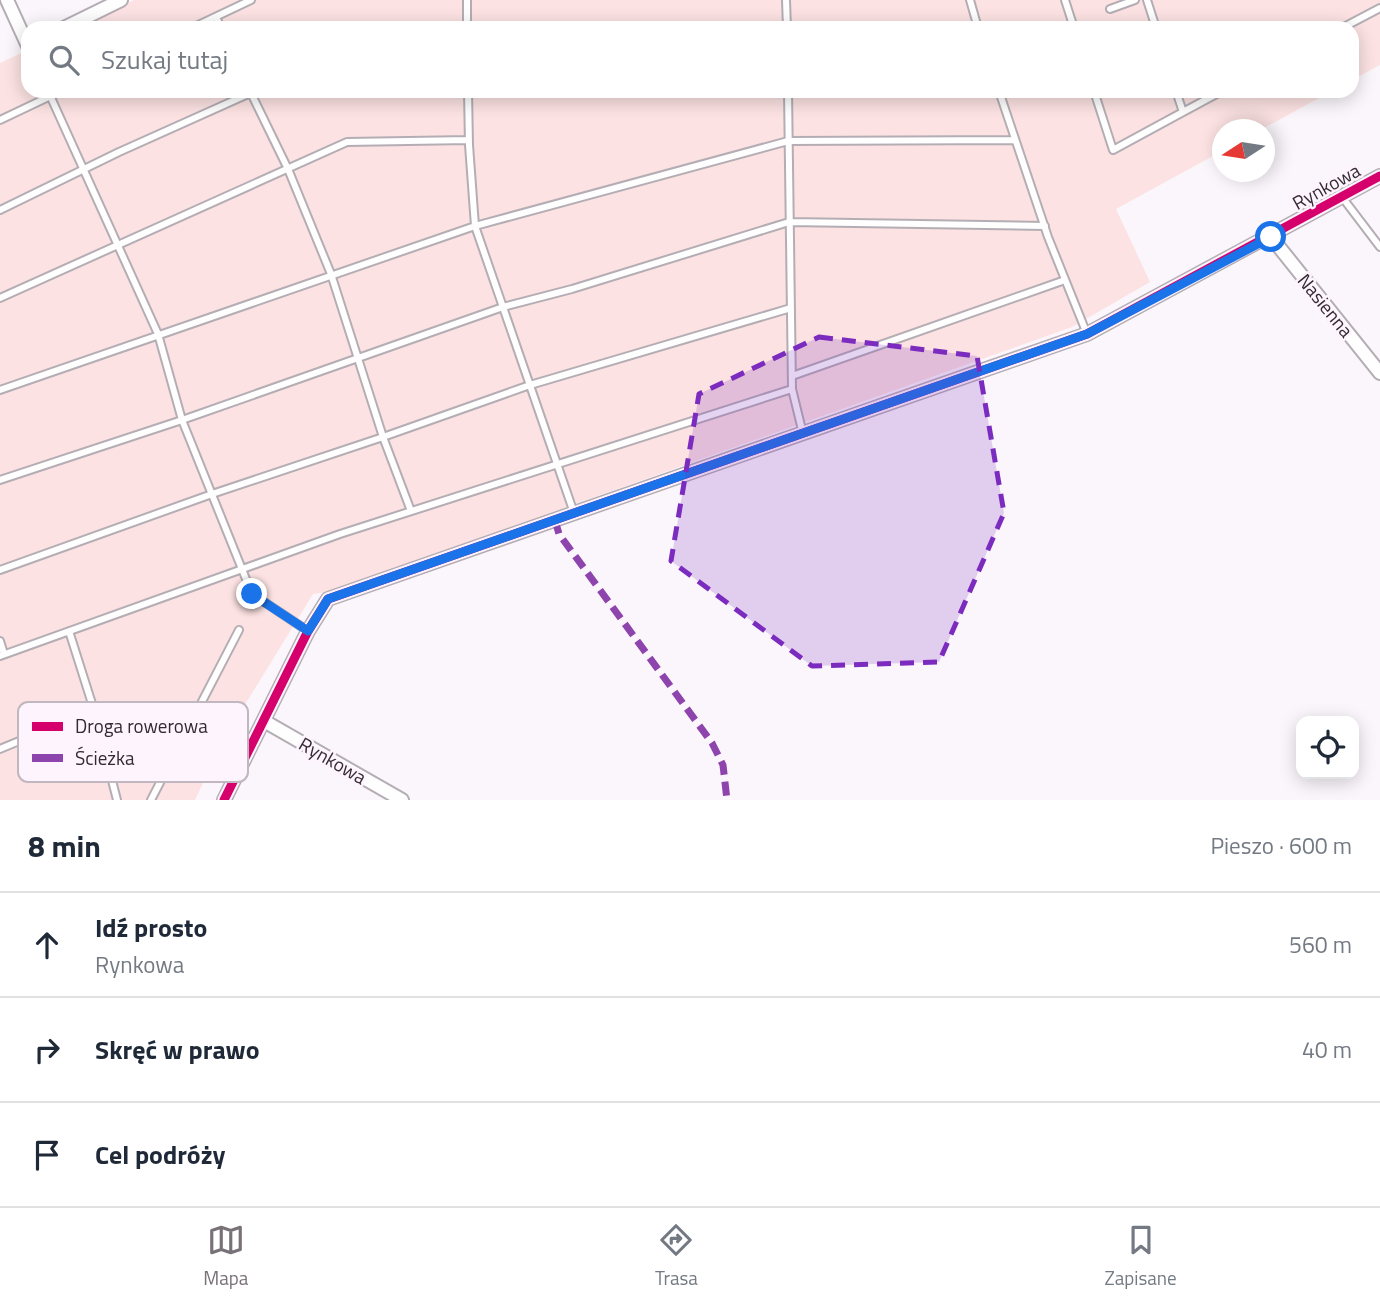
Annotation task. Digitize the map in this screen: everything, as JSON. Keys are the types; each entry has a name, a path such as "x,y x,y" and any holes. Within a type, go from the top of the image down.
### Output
{"street":[{"path":"7,0 21,31"},
{"path":"78,21 121,0"},
{"name":"Rynkowa","path":"248,753 308,631 328,599 1087,334 1380,176"},
{"name":"Nasienna","path":"1271,237 1380,373"},
{"name":"Rynkowa","path":"264,721 402,800"},
{"name":"Rynkowa","path":"224,800 233,782"}],"lane":[{"path":"207,21 251,0"},
{"path":"467,0 467,21"},
{"path":"786,0 786,21"},
{"path":"970,0 976,21"},
{"path":"1065,0 1072,21"},
{"path":"1110,9 1135,0"},
{"path":"1147,0 1154,21"},
{"path":"1355,21 1380,8"},
{"path":"216,17 218,21"},
{"path":"0,120 42,98"},
{"path":"52,98 158,334 182,420 252,594 308,631"},
{"path":"0,210 239,98"},
{"path":"255,98 288,169 331,274 383,438 411,511"},
{"path":"468,98 475,226 574,514"},
{"path":"788,98 792,389 803,434"},
{"path":"1001,98 1045,226 1087,334"},
{"path":"1096,98 1113,150 1208,98"},
{"path":"1178,98 1183,111"},
{"path":"0,390 475,226 788,141 1015,139"},
{"path":"0,298 347,142 469,140"},
{"path":"1342,197 1380,247"},
{"path":"0,480 182,420 503,307 572,289 789,222 1045,226"},
{"path":"792,376 1065,280"},
{"path":"0,570 530,385 791,308"},
{"path":"0,641 2,655 411,511 792,389"},
{"path":"202,702 239,630"},
{"path":"69,631 91,702"},
{"path":"0,749 18,742"},
{"path":"112,782 117,800"},
{"path":"151,800 160,782"}],"highlighted area":[{"path":"819,337 977,356 1004,513 939,662 812,666 671,561 699,394"}],"shaded area":[{"path":"134,0 1380,0 1380,65 1359,76 1359,21 90,21"},
{"path":"21,53 21,98 1319,98 1275,122 1275,119 1212,119 1212,156 1116,209 1150,282 1072,327 328,592 313,594 247,702 18,702 18,782 203,782 195,800 0,800 0,63"}],"marked path":[{"path":"555,520 559,534 712,743 723,765 727,800"}],"cycle path":[{"path":"248,752 308,631 328,599 1087,334 1380,176"},
{"path":"224,800 233,782"}],"route":[{"path":"252,594 308,631 328,599 1087,334 1271,237"}]}
